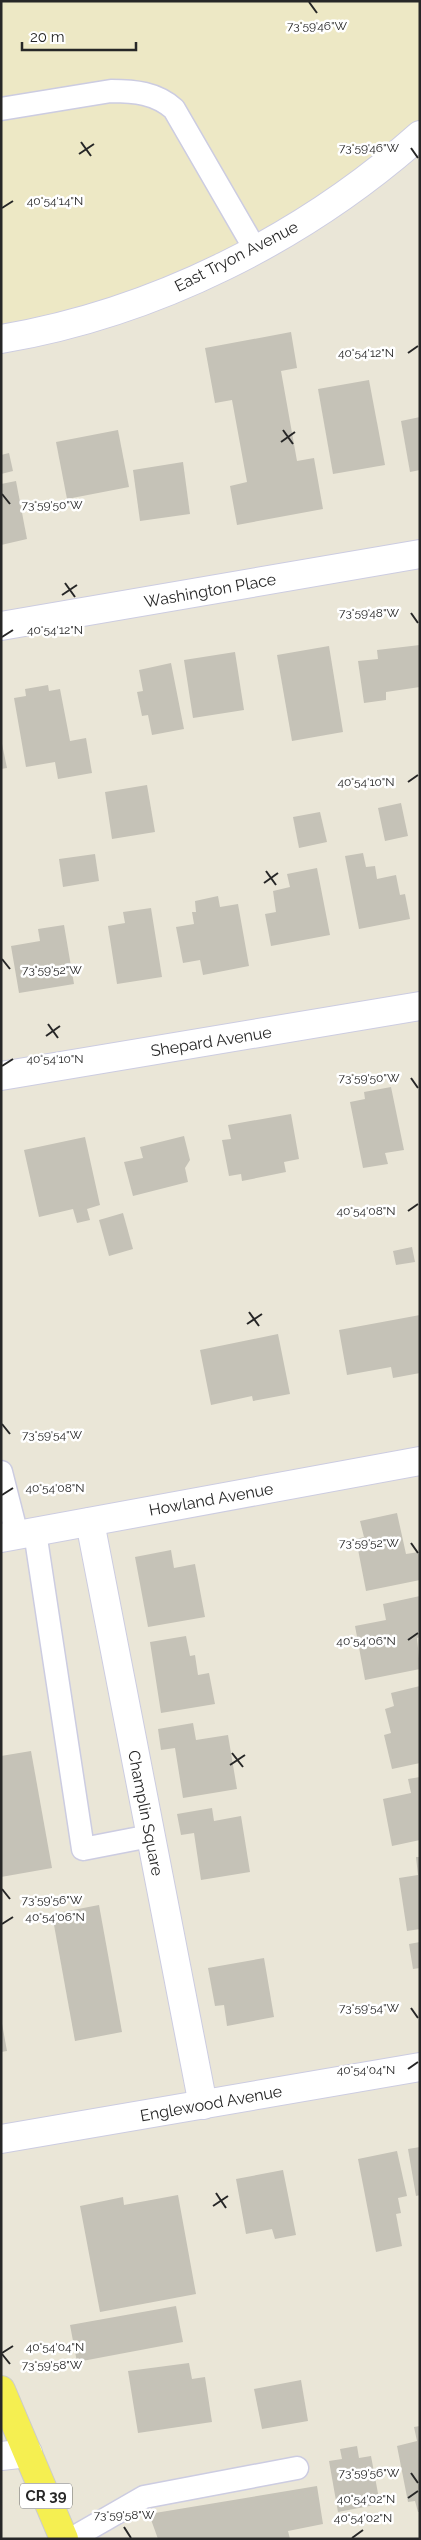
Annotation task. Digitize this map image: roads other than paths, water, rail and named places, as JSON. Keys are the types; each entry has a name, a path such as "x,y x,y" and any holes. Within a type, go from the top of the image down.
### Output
{"main road":[{"name":"CR 39","path":"5,2406 14,2454 64,2539"}],"street":[{"name":"East Tryon Avenue","path":"1,339 46,332 137,304 223,267 305,221 394,158 420,134"},
{"name":"Washington Place","path":"1,626 420,554"},
{"name":"Shepard Avenue","path":"1,1076 420,1006"},
{"name":"Howland Avenue","path":"18,1535 420,1461"},
{"name":"Champlin Square","path":"90,1522 202,2104"},
{"name":"Englewood Avenue","path":"1,2139 420,2067"}],"lane":[{"path":"1,109 111,91 130,91 163,100 174,109 255,249"},
{"path":"1,1472 18,1535 82,1849 150,1836"},
{"path":"71,2539 144,2497 297,2468"}]}
